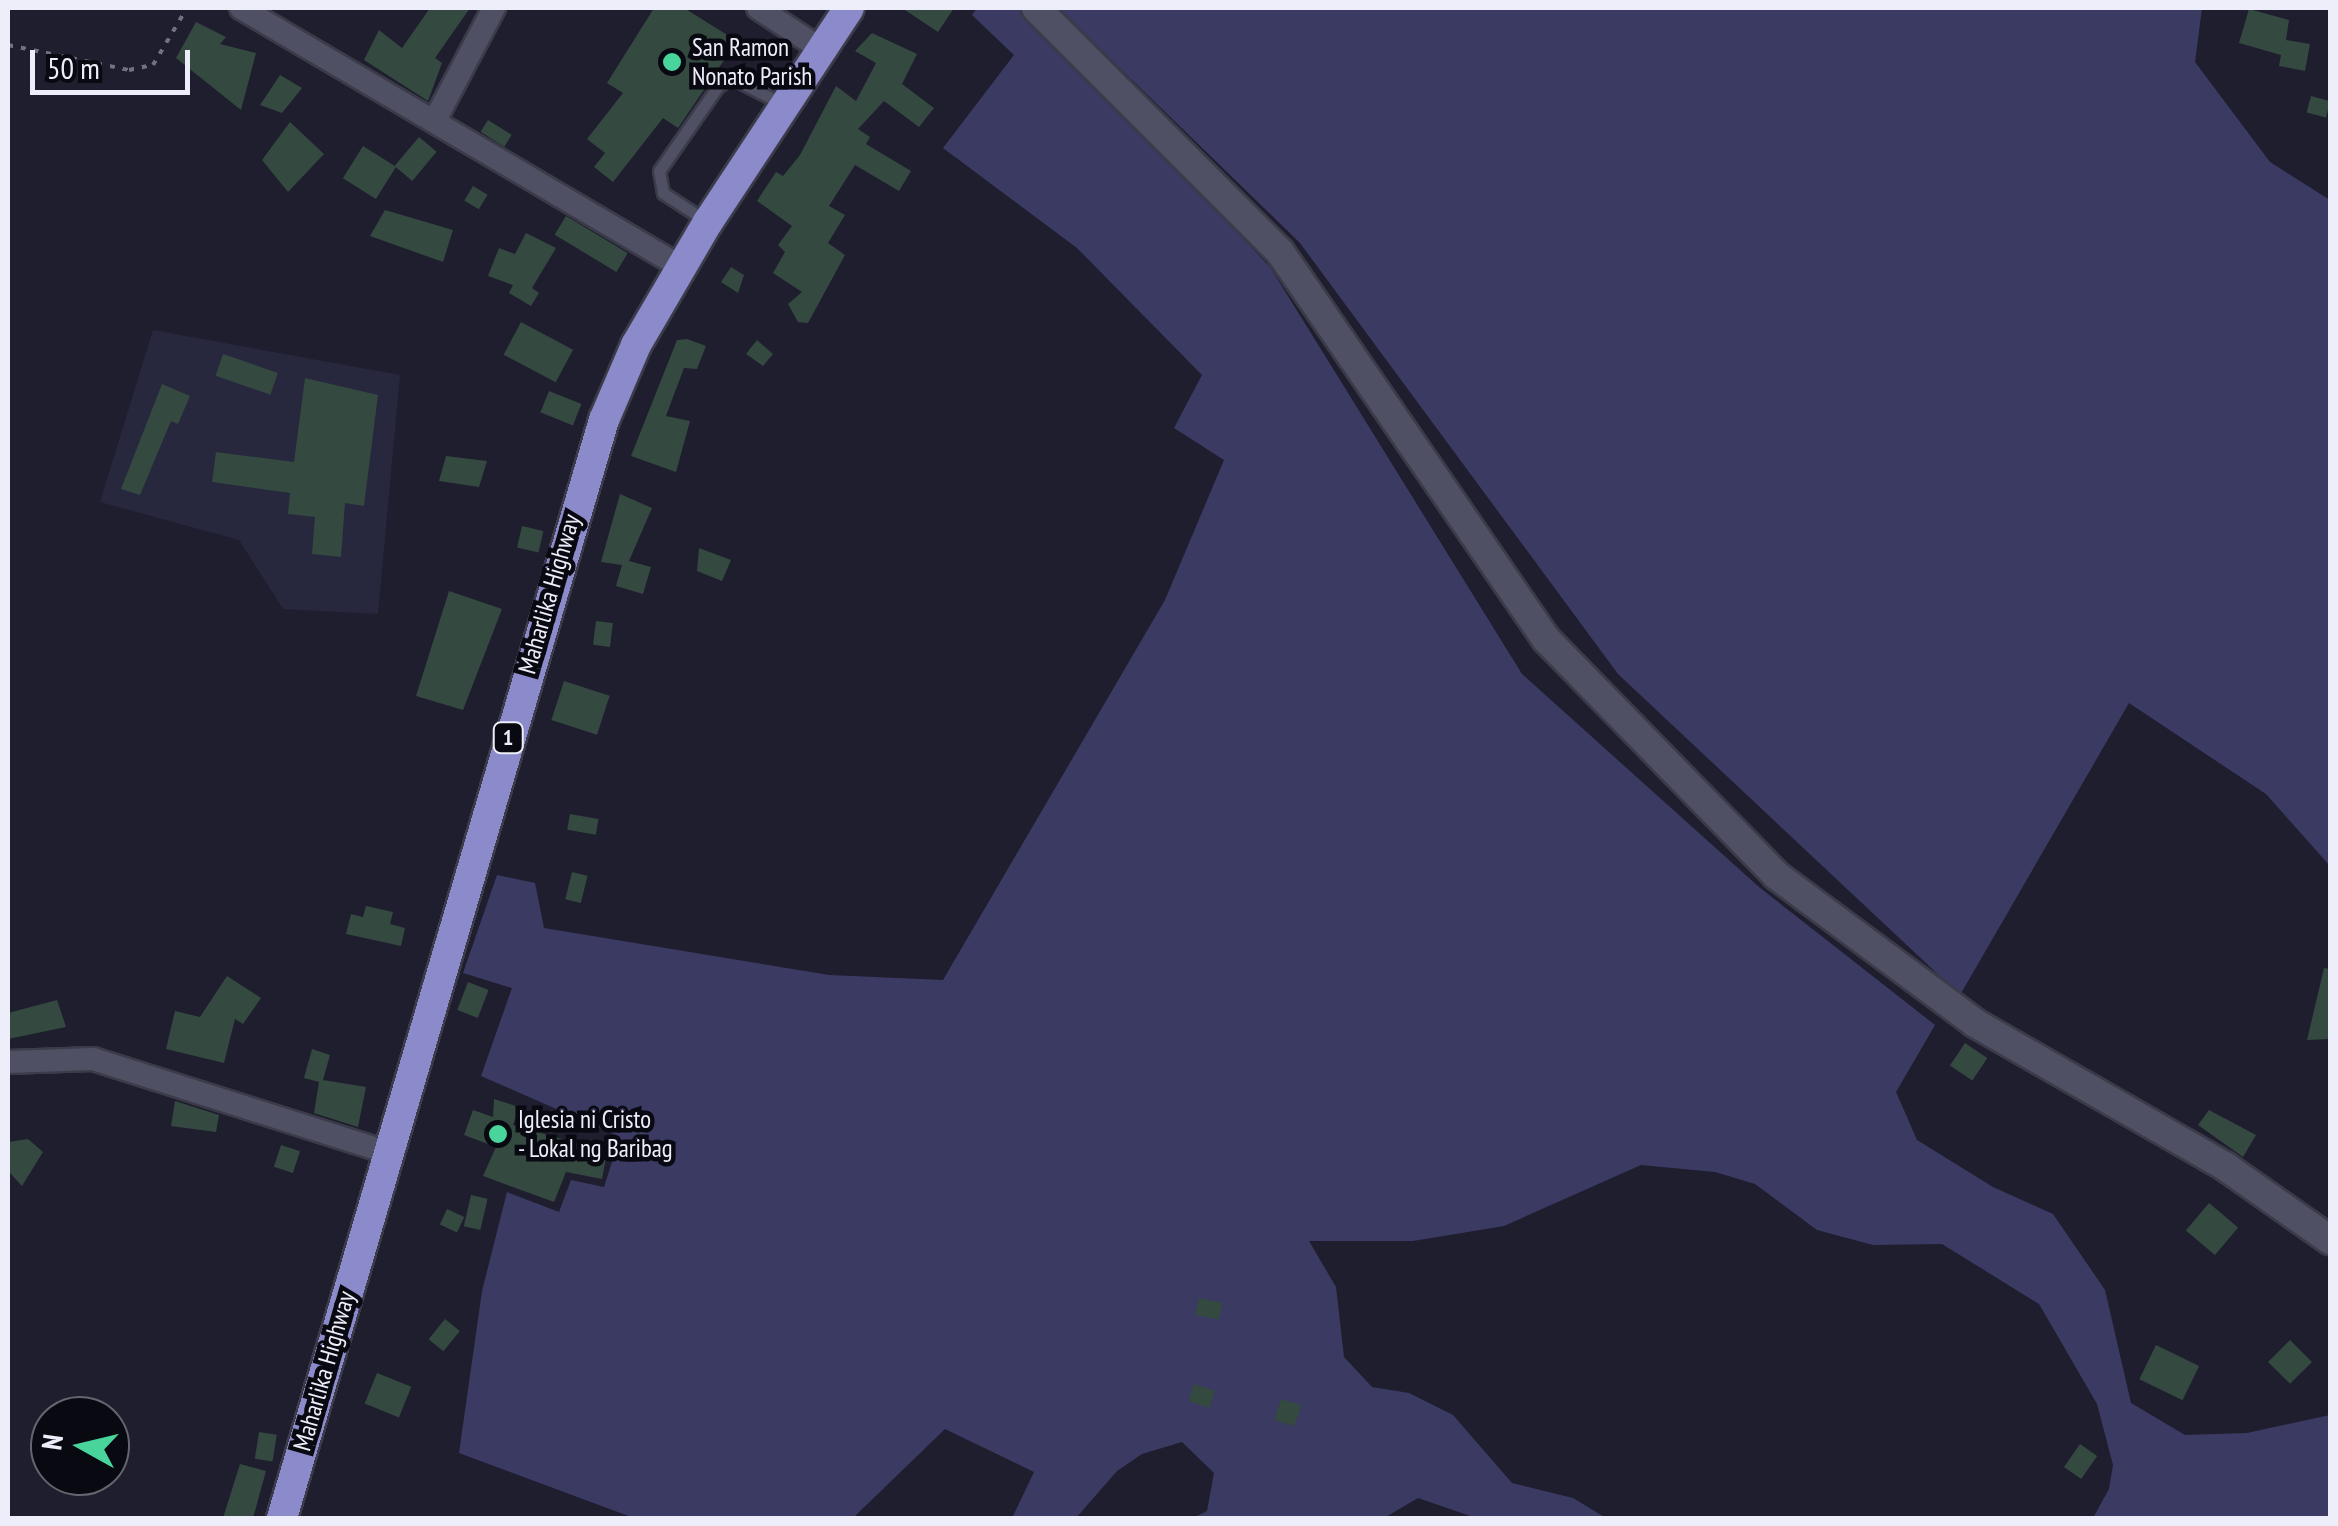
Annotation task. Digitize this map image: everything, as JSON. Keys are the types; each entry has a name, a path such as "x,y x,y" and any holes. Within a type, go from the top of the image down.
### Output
{"highway":[{"name":"Maharlika Highway","path":"282,1518 592,453 636,346 681,267 850,8"}],"street":[{"path":"241,8 681,267"},
{"path":"435,120 494,8"},
{"path":"758,8 821,49"},
{"path":"1036,8 1280,252 1546,639 1776,876 1976,1024 2226,1167 2330,1240"},
{"path":"8,1062 93,1059 388,1153"}],"lane":[{"path":"708,222 663,194 659,171 718,86 732,78 746,80 785,106"}],"path":[{"path":"8,45 129,70 153,65 187,8"}],"shaded area":[{"path":"977,8 1025,8 1270,267 1522,674 1759,887 1935,1025 1896,1092 1917,1140 1993,1187 2053,1214 2105,1290 2131,1403 2185,1435 2247,1433 2330,1415 2330,1518 2093,1518 2109,1489 2113,1465 2097,1404 2039,1304 1942,1244 1873,1245 1817,1230 1755,1184 1715,1172 1641,1165 1504,1226 1413,1241 1309,1241 1336,1287 1344,1357 1372,1387 1409,1393 1453,1415 1512,1483 1573,1498 1606,1518 1476,1518 1418,1498 1384,1518 1193,1518 1207,1511 1214,1473 1182,1442 1142,1454 1117,1471 1076,1518 1012,1518 1034,1472 945,1429 853,1518 634,1518 459,1453 482,1291 507,1192 559,1212 571,1180 604,1187 620,1137 481,1076 512,988 463,973 497,875 535,883 544,928 829,975 943,980 1165,600 1224,460 1174,428 1202,375 1077,248 943,148 1014,55 972,15"},
{"path":"1058,8 2202,8 2195,62 2270,162 2330,200 2330,866 2266,794 2129,703 1960,995 1618,674 1300,243"},
{"path":"153,330 400,375 378,614 283,609 239,540 100,502"}],"building":[{"path":"430,8 470,8 435,58 442,63 428,101 364,60 379,30 402,48"},
{"name":"San Ramon Nonato Parish","path":"654,8 684,8 737,41 678,128 663,118 613,182 594,167 605,153 587,139 623,93 607,83"},
{"path":"902,8 954,8 938,32"},
{"path":"2249,9 2289,20 2286,40 2310,44 2305,71 2279,66 2281,55 2239,43"},
{"path":"196,22 226,37 220,44 256,53 241,110 176,58"},
{"path":"872,33 917,54 902,84 934,108 919,127 884,101 858,129 870,137 866,144 911,171 899,191 855,165 829,206 845,215 828,243 845,255 808,323 798,322 788,304 802,292 773,273 785,252 778,245 792,226 757,201 776,172 783,176 800,155 836,86 856,101 876,63 855,51"},
{"path":"280,75 302,88 282,113 260,105"},
{"path":"2311,96 2330,101 2326,118 2307,112"},
{"path":"488,120 512,135 504,147 481,132"},
{"path":"290,122 324,154 288,192 262,160"},
{"path":"419,137 437,152 412,181 395,166"},
{"path":"363,146 396,167 376,199 343,178"},
{"path":"473,186 488,195 479,209 464,201"},
{"path":"385,210 453,230 443,262 370,236"},
{"path":"566,216 628,253 616,272 555,235"},
{"path":"526,233 556,248 532,288 539,293 531,306 509,293 513,285 488,276 499,248 515,254"},
{"path":"731,267 744,275 738,293 721,282"},
{"path":"521,322 573,350 556,382 504,355"},
{"path":"687,339 706,346 697,369 684,368 666,416 690,421 676,472 631,456 677,340"},
{"path":"757,340 773,354 763,366 746,354"},
{"path":"223,354 278,373 270,395 216,376"},
{"path":"305,378 378,395 364,506 345,503 341,557 312,554 315,517 288,514 290,493 212,482 216,452 294,462"},
{"path":"162,384 190,396 178,424 171,421 140,495 121,489"},
{"path":"549,391 581,404 573,425 540,412"},
{"path":"446,456 487,461 479,487 439,481"},
{"path":"620,494 652,508 629,561 651,567 643,594 616,586 622,565 601,562"},
{"path":"522,526 543,531 538,552 517,547"},
{"path":"699,548 731,560 722,581 697,571"},
{"path":"449,591 502,609 463,710 416,696"},
{"path":"596,621 613,623 610,647 593,645"},
{"path":"564,681 610,696 597,735 551,720"},
{"path":"570,814 599,819 596,835 567,830"},
{"path":"572,872 588,876 581,903 565,899"},
{"path":"366,906 393,912 390,924 405,928 401,946 346,934 351,914 363,917"},
{"path":"2324,968 2330,969 2330,1039 2307,1040"},
{"path":"227,976 261,998 243,1024 235,1019 224,1063 166,1049 175,1011 200,1017"},
{"path":"468,982 489,990 478,1018 457,1010"},
{"path":"57,1000 66,1027 8,1039 8,1013"},
{"path":"1965,1043 1987,1058 1972,1080 1950,1065"},
{"path":"312,1049 330,1055 323,1080 366,1087 358,1127 314,1113 319,1082 304,1078"},
{"path":"494,1099 519,1107 513,1125 607,1152 602,1179 566,1172 554,1202 483,1176 496,1147 464,1135 473,1110 493,1117"},
{"path":"175,1101 219,1115 216,1132 171,1126"},
{"path":"2209,1110 2256,1135 2243,1157 2198,1125"},
{"path":"28,1139 43,1152 22,1186 8,1171 8,1142"},
{"path":"281,1145 300,1151 293,1173 274,1167"},
{"path":"471,1195 488,1199 480,1230 464,1226"},
{"path":"2209,1203 2238,1227 2215,1255 2186,1231"},
{"path":"447,1209 464,1217 457,1232 440,1224"},
{"path":"1199,1298 1222,1303 1219,1320 1195,1315"},
{"path":"445,1319 460,1331 443,1351 429,1339"},
{"path":"2290,1340 2312,1362 2290,1384 2268,1362"},
{"path":"2156,1345 2199,1366 2182,1400 2139,1379"},
{"path":"377,1373 411,1387 399,1417 365,1404"},
{"path":"1194,1384 1215,1391 1209,1408 1188,1401"},
{"path":"1281,1399 1301,1405 1295,1426 1275,1420"},
{"path":"259,1432 277,1435 273,1461 255,1459"},
{"path":"2080,1444 2097,1456 2081,1479 2064,1467"},
{"path":"240,1464 266,1471 253,1518 223,1518"}],"place":[{"name":"San Ramon Nonato Parish","path":"672,62"},
{"name":"Iglesia ni Cristo - Lokal ng Baribag","path":"498,1134"}]}
